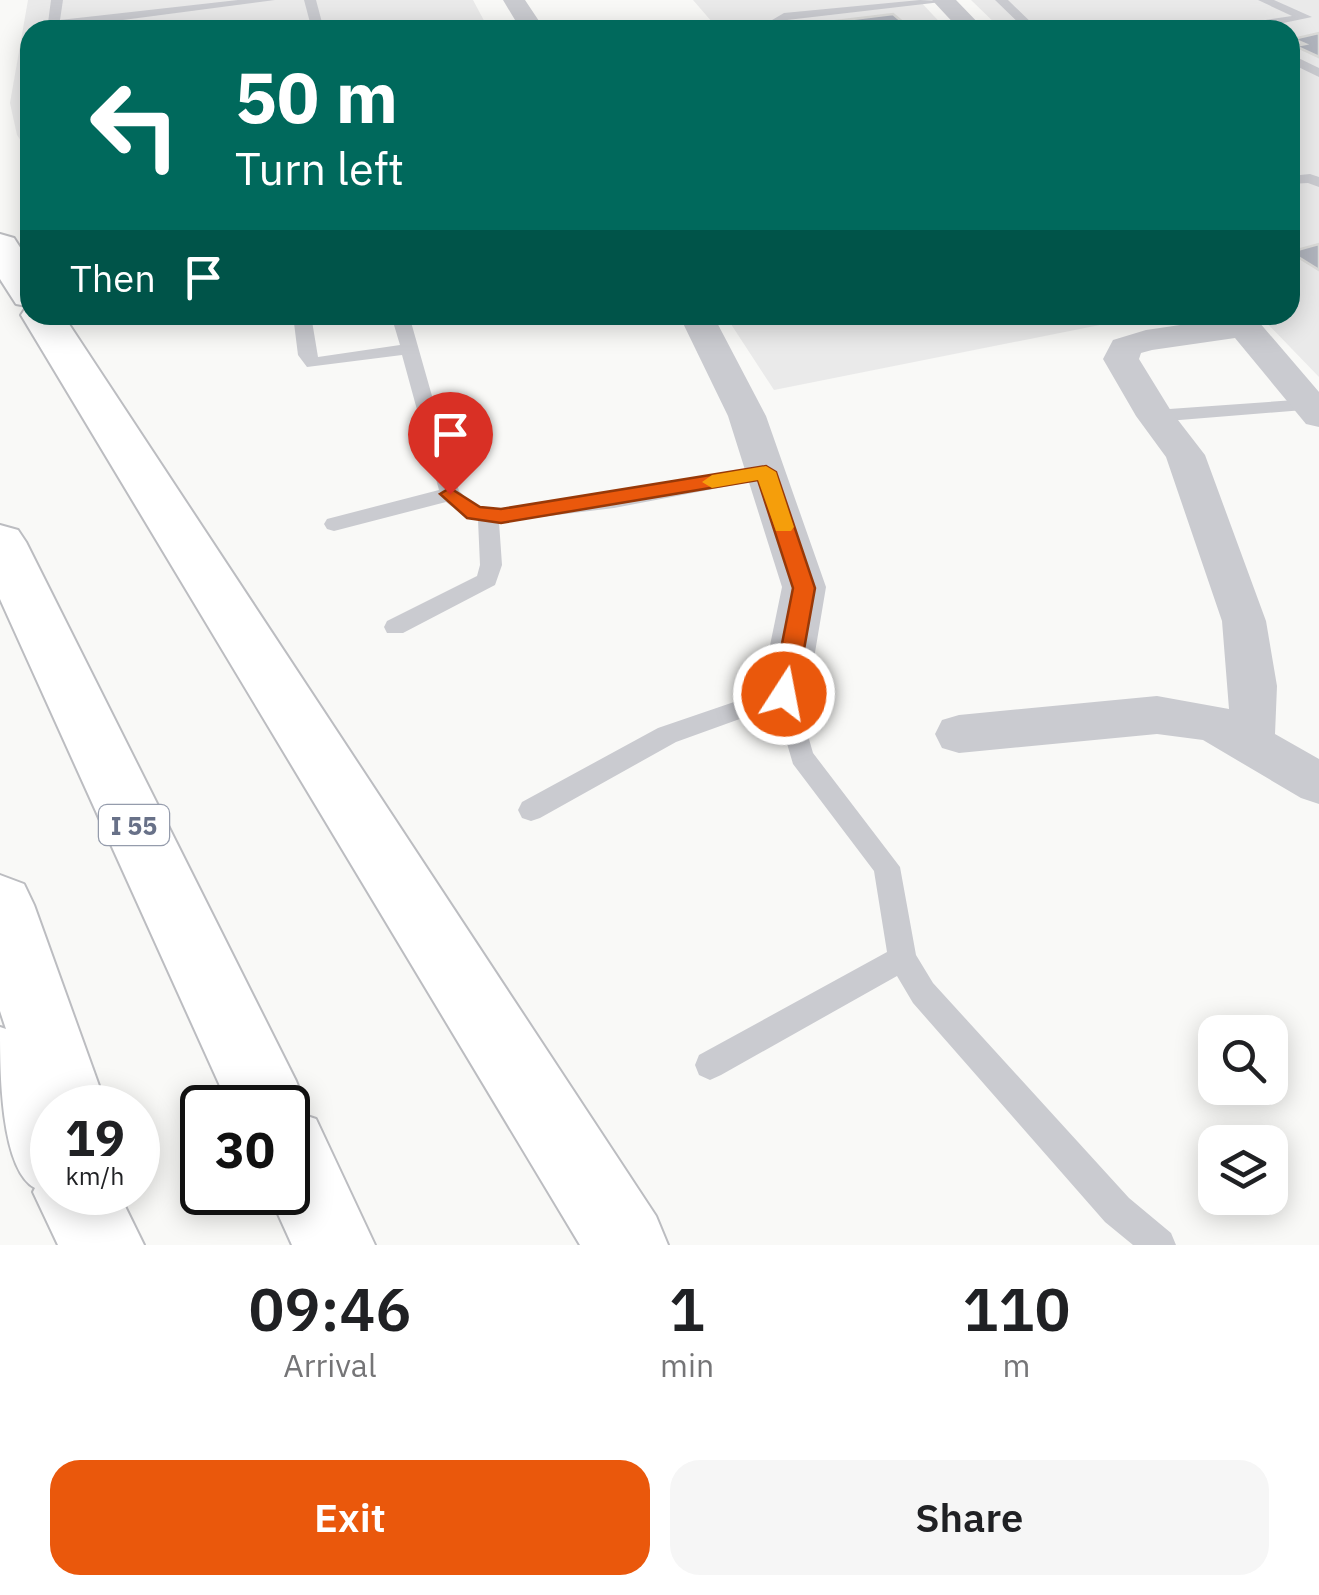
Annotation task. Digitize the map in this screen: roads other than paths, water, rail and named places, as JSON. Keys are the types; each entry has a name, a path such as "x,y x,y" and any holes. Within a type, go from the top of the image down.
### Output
{"highway":[{"path":"0,246 20,279"},
{"path":"48,325 627,1245"},
{"name":"I 55","path":"0,542 258,1085"},
{"path":"0,905 61,1085"},
{"path":"0,1063 30,1117"},
{"path":"310,1194 334,1245"},
{"path":"86,1215 103,1245"},
{"path":"106,1215 116,1245"}],"street":[{"path":"944,1 961,20"},
{"path":"701,325 747,416 804,588 784,694"},
{"path":"1220,325 1125,347 1121,359 1184,456 1244,621 1252,686 1248,742"},
{"path":"1243,325 1314,410"},
{"path":"959,734 1158,715 1213,723 1319,784"}],"lane":[{"path":"109,20 269,0"},
{"path":"1001,0 1022,20"},
{"path":"1264,0 1306,17 1289,20"},
{"path":"778,20 944,1"},
{"path":"802,20 868,8"},
{"path":"303,325 307,355 313,362 332,363 409,349"},
{"path":"403,325 450,494 474,513 488,516 542,511 766,472"},
{"path":"1155,416 1314,410"},
{"path":"334,524 450,494"},
{"path":"394,627 487,580 491,565 488,516"},
{"path":"532,810 667,735 784,694 802,757 887,867 902,958 922,993 1117,1210 1160,1245"},
{"path":"710,1065 902,958"}]}
